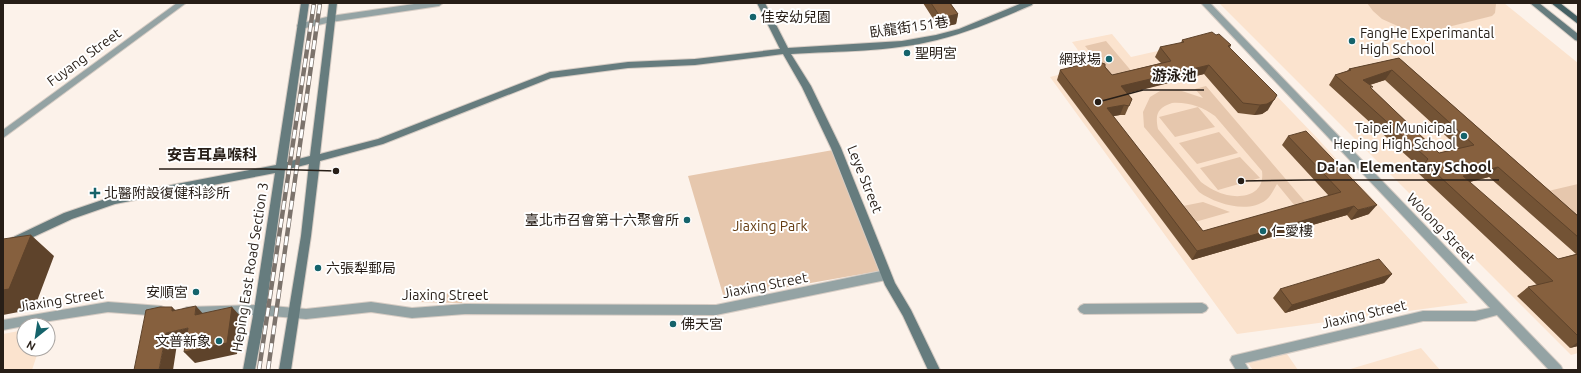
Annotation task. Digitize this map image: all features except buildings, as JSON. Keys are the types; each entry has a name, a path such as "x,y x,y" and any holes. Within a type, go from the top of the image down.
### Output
{"main road":[{"path":"1555,3 1578,21"}],"street":[{"name":"Fuyang Street","path":"3,135 182,3"},
{"name":"Heping East Road Section 3","path":"249,370 260,310 305,3"},
{"path":"285,370 315,159 333,3"},
{"path":"301,26 331,19 412,5 439,3"},
{"name":"Leye Street","path":"761,3 793,66 806,86 836,148 886,275 893,290 908,313 934,370"},
{"name":"臥龍街151巷","path":"3,247 68,216 114,200 280,168 380,142 550,75 628,65 695,62 786,51 902,44 962,32 1029,3"},
{"name":"Wolong Street","path":"1205,3 1557,370"},
{"path":"1534,3 1578,38"},
{"name":"Jiaxing Street","path":"3,325 108,307 175,312 260,310 294,314 371,307 412,313 465,309 716,310 886,275"},
{"path":"1084,309 1202,308"},
{"name":"Jiaxing Street","path":"1243,370 1236,360 1423,316 1475,316 1500,310"}],"shaded area":[{"name":"Taipei Municipal Heping High School","path":"1219,3 1504,3 1578,63 1578,353 1571,355"},
{"path":"1112,34 1131,57 1220,37 1318,139 1468,303 1237,334 1050,77 1090,67 1072,42"},
{"path":"16,332 16,357 36,357 32,370 3,370 3,334"},
{"path":"1421,348 1440,370 1347,370"},
{"path":"1285,351 1298,370 1253,370 1244,358"}],"green space":[{"path":"1367,3 1496,4 1495,13 1492,16 1424,33 1402,28 1382,19"},
{"name":"網球場","path":"1106,41 1133,73 1111,78 1085,46"},
{"path":"1206,86 1307,204 1295,206 1277,184 1266,200 1259,204 1241,207 1232,206 1214,200 1199,192 1144,127 1143,112 1150,97 1160,91 1179,90 1203,98 1195,89","holes":["1172,103 1184,103 1195,106 1215,116 1262,171 1262,179 1257,189 1247,195 1234,196 1217,192 1201,182 1158,129 1158,113 1163,107"]},
{"path":"1198,107 1215,127 1175,137 1159,117"},
{"path":"1219,132 1238,153 1197,164 1179,143"},
{"name":"Jiaxing Park","path":"833,150 885,270 724,298 688,176"},
{"path":"1240,157 1260,178 1218,190 1200,168"},
{"path":"1578,184 1578,224 1544,192"},
{"path":"1203,202 1230,212 1195,222 1183,206"},
{"path":"465,290 462,303 417,302 419,299"}],"railway":[{"path":"259,370 314,3"},
{"path":"268,370 320,3"}],"place":[{"name":"佳安幼兒園","path":"753,17"},
{"name":"FangHe Experimantal High School","path":"1352,41"},
{"name":"聖明宮","path":"907,53"},
{"name":"網球場","path":"1109,59"},
{"name":"游泳池","path":"1098,102"},
{"name":"Taipei Municipal Heping High School","path":"1464,136"},
{"name":"安吉耳鼻喉科","path":"336,171"},
{"name":"Da'an Elementary School","path":"1241,181"},
{"name":"北醫附設復健科診所","path":"95,193"},
{"name":"臺北市召會第十六聚會所","path":"687,220"},
{"name":"仁愛樓","path":"1263,231"},
{"name":"六張犁郵局","path":"318,268"},
{"name":"安順宮","path":"196,292"},
{"name":"佛天宮","path":"673,324"},
{"name":"文普新象","path":"219,341"}]}
